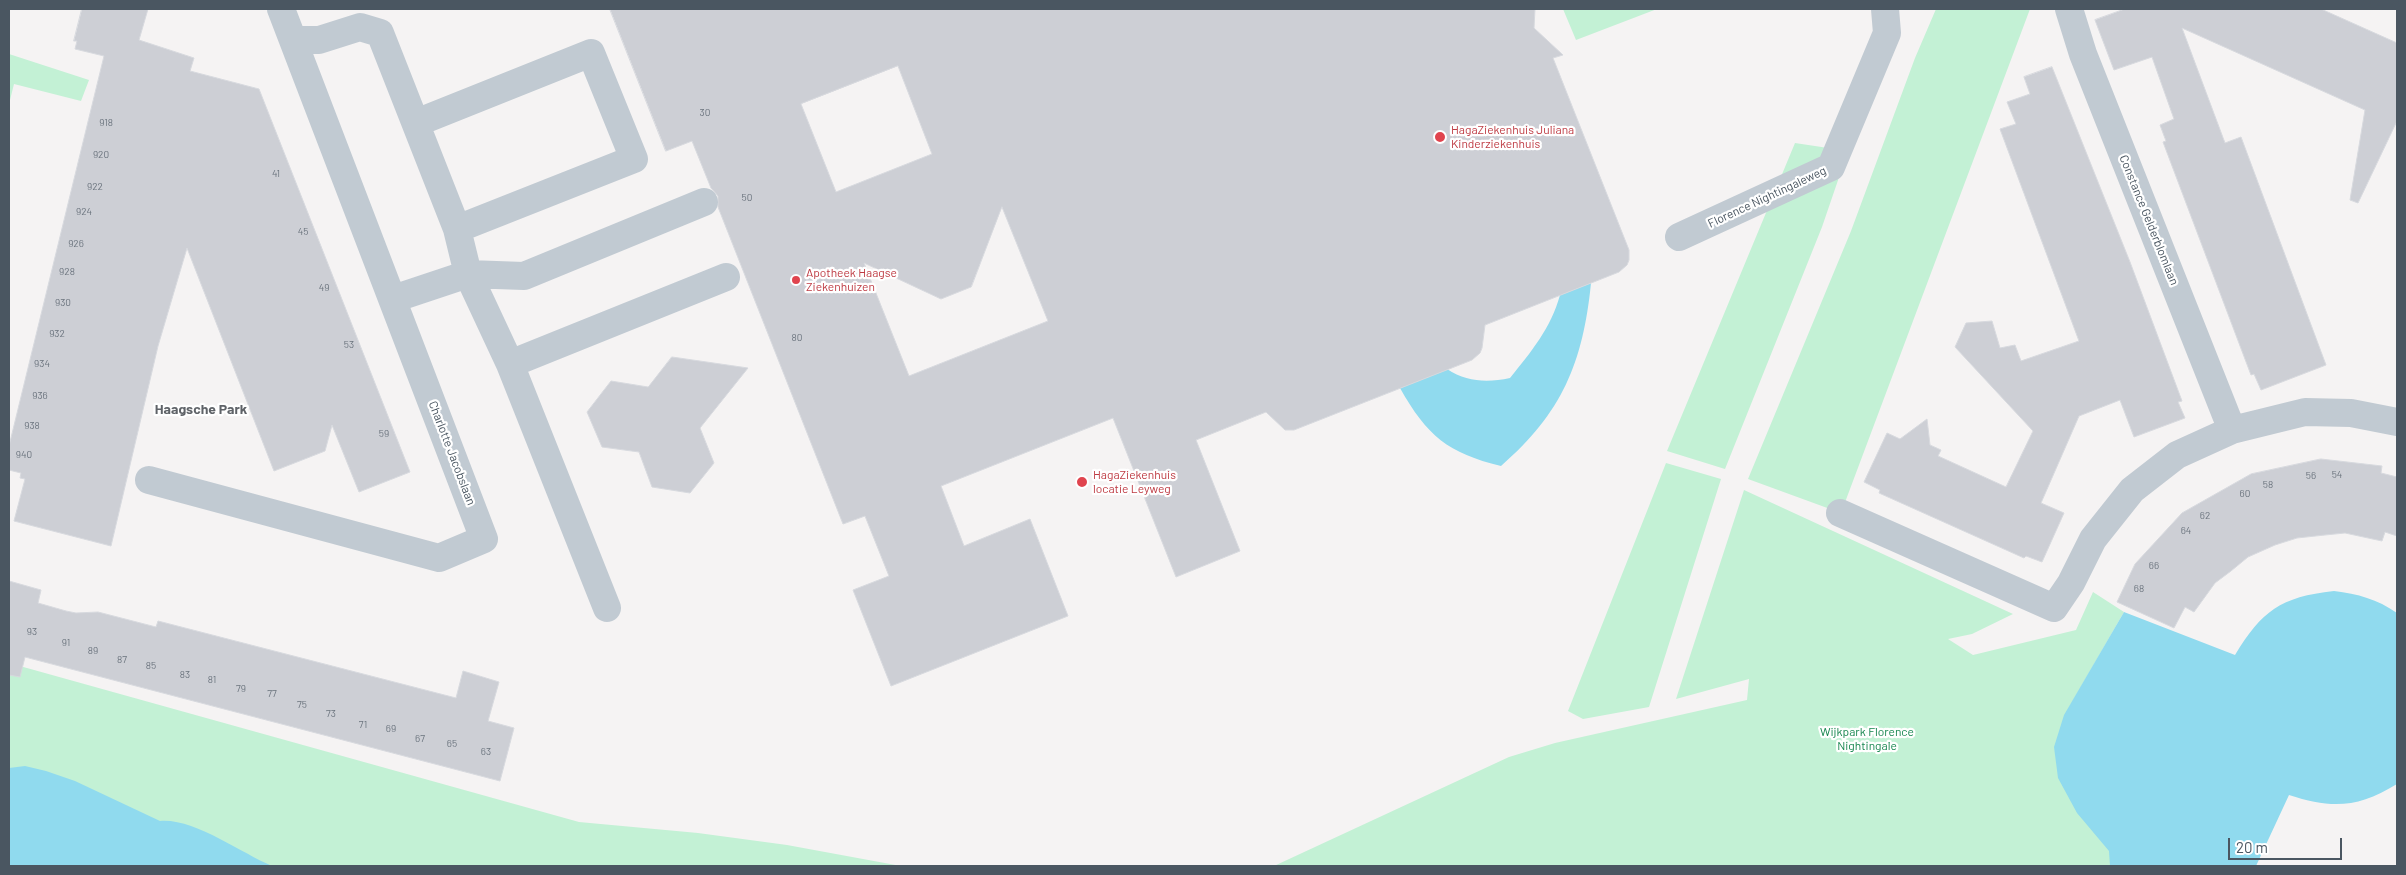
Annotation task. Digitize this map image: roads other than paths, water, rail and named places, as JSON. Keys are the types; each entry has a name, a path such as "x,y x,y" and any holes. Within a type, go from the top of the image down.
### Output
{"street":[{"name":"Charlotte Jacobslaan","path":"148,480 439,558 484,539 295,40 281,9"},
{"name":"Florence Nightingaleweg","path":"1679,237 1832,167 1886,21 1898,9"},
{"name":"Constance Gelderblomlaan","path":"2069,9 2083,54 2232,430"},
{"path":"295,40 319,40 360,27 380,33 457,229 468,274 510,364 607,608"},
{"path":"416,123 591,53 634,159 457,229"},
{"path":"393,298 468,274 524,276 704,202"},
{"path":"510,364 726,277"},
{"path":"1840,513 2054,608 2071,583 2093,539 2132,490 2177,455 2232,430 2305,412 2350,413 2397,422"}],"water":[{"path":"1591,283 1582,338 1566,385 1540,426 1501,466 1467,455 1453,448 1441,440 1420,419 1400,388 1447,369 1462,377 1477,380 1493,381 1510,378 1546,329 1560,295"},
{"path":"2334,591 2367,598 2397,613 2397,784 2370,798 2344,804 2319,803 2289,795 2256,866 2110,866 2109,851 2077,813 2058,778 2054,747 2064,715 2124,612 2235,655 2254,627 2274,609 2300,597"},
{"path":"25,766 75,781 160,821 187,825 202,830 272,866 9,866 9,768"}],"place":[{"name":"HagaZiekenhuis Juliana Kinderziekenhuis","path":"1440,137"},
{"name":"Apotheek Haagse Ziekenhuizen","path":"796,280"},
{"name":"HagaZiekenhuis locatie Leyweg","path":"1082,482"}],"district":[{"name":"Haagsche Park","path":"201,409"}],"park label":[{"name":"Wijkpark Florence Nightingale","path":"1867,739"}]}
